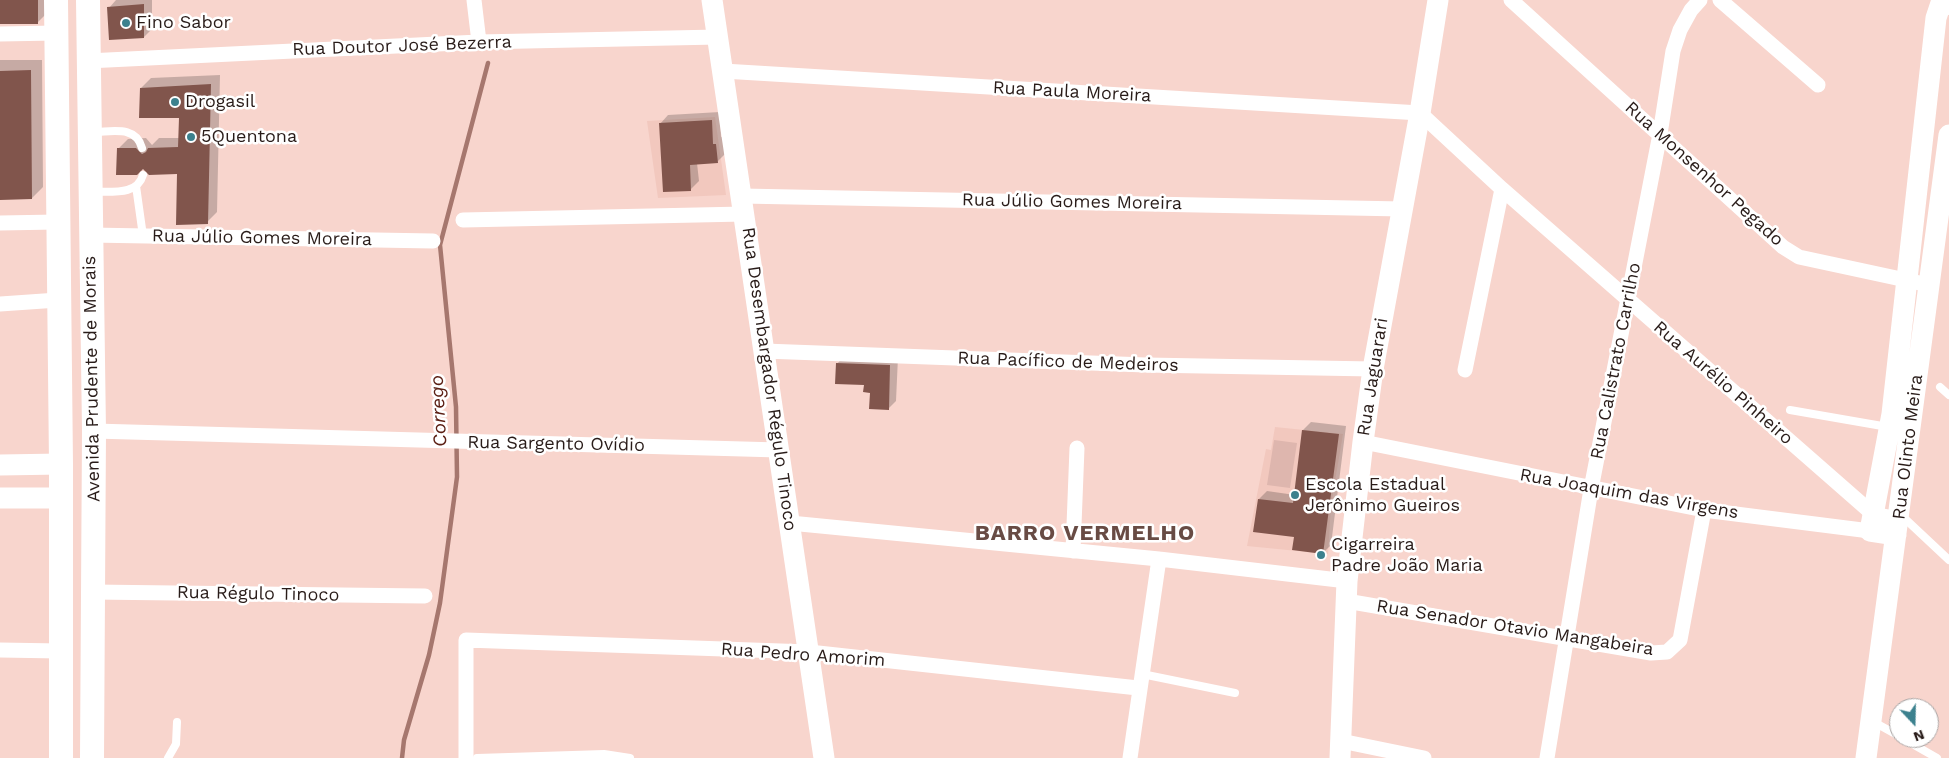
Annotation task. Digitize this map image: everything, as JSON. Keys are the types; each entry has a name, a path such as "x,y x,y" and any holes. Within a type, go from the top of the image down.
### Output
{"main road":[{"name":"Avenida Prudente de Morais","path":"56,0 61,464 61,758"},
{"name":"Avenida Prudente de Morais","path":"88,0 87,61 94,431 92,758"},
{"name":"Rua Desembargador Régulo Tinoco","path":"712,0 824,758"},
{"name":"Rua Jaguarari","path":"1340,750 1346,591 1363,442 1373,370 1420,113 1438,0"},
{"path":"1944,0 1949,3"},
{"name":"Rua Olinto Meira","path":"1872,522 1890,427 1936,18 1944,0"},
{"path":"1922,140 1948,140"},
{"name":"Rua Olinto Meira","path":"1866,758 1948,140"},
{"path":"7,465 61,464"},
{"path":"7,465 22,472 24,478 23,490 8,498"},
{"path":"8,498 60,498"},
{"name":"Rua Joaquim das Virgens","path":"1872,522 1898,523"}],"street":[{"path":"474,0 479,42"},
{"name":"Rua Monsenhor Pegado","path":"1510,0 1791,252 1805,258 1930,285"},
{"name":"Rua Calistrato Carrilho","path":"1547,758 1568,639 1591,489 1660,134 1673,51 1680,30 1690,10 1700,0"},
{"path":"1720,0 1818,85"},
{"path":"0,34 56,34"},
{"name":"Rua Doutor José Bezerra","path":"87,61 479,42 718,37"},
{"name":"Rua Paula Moreira","path":"723,71 1420,113"},
{"name":"Rua Aurélio Pinheiro","path":"1420,113 1872,522"},
{"path":"1465,370 1502,189"},
{"name":"Rua Júlio Gomes Moreira","path":"463,220 743,205 1402,208"},
{"path":"0,223 57,222"},
{"name":"Rua Júlio Gomes Moreira","path":"90,235 433,241"},
{"path":"0,304 58,300"},
{"name":"Rua Pacífico de Medeiros","path":"764,351 1136,365 1373,370"},
{"name":"Rua Sargento Ovídio","path":"94,431 779,450"},
{"name":"Rua Joaquim das Virgens","path":"1363,442 1591,489 1704,510 1872,522"},
{"path":"1073,551 1077,448"},
{"name":"Rua Senador Otavio Mangabeira","path":"790,523 1160,559 1346,591 1568,639 1651,653 1667,652 1680,640 1704,510"},
{"path":"1130,758 1140,681 1160,559"},
{"name":"Rua Régulo Tinoco","path":"92,592 424,596"},
{"name":"Rua Pedro Amorim","path":"466,758 466,640 809,652 1140,681"},
{"path":"0,650 60,651"},
{"path":"1340,750 1424,758"}],"lane":[{"path":"88,132 130,132 137,136 142,148"},
{"path":"90,192 128,191 136,186 143,175"},
{"path":"136,186 143,236"},
{"path":"1940,387 1949,395"},
{"path":"1790,410 1890,427"},
{"path":"1898,523 1949,560"},
{"path":"1140,681 1235,693"},
{"path":"1870,720 1889,730"},
{"path":"168,758 176,744 177,722"},
{"path":"1920,748 1937,758"},
{"path":"477,758 604,754 630,758"}],"shaded area":[{"path":"715,117 726,195 658,198 647,121"},
{"name":"Escola Estadual Jerônimo Gueiros","path":"1275,427 1343,434 1331,505 1328,554 1247,546 1266,449 1271,450"},
{"path":"1274,440 1297,443 1290,488 1267,485"}],"building":[{"path":"0,0 38,0 38,24 0,24"},
{"name":"Fino Sabor","path":"144,4 144,38 109,40 107,7"},
{"path":"31,70 32,199 0,200 0,71"},
{"path":"211,84 208,224 176,225 177,174 149,175 143,169 137,175 116,175 117,148 136,148 142,154 148,148 178,147 179,118 139,118 140,88"},
{"path":"712,120 713,144 716,144 718,163 690,165 691,191 663,192 659,123"},
{"path":"836,363 890,365 889,410 869,409 870,393 863,392 864,385 835,384"},
{"name":"Escola Estadual Jerônimo Gueiros","path":"1302,430 1339,434 1323,554 1292,550 1294,537 1253,532 1258,499 1293,503"}],"waterway":[{"name":"Corrego","path":"402,758 404,740 429,655 440,603 457,477 456,407 440,245 488,63"}],"place":[{"name":"Fino Sabor","path":"126,23"},
{"name":"Drogasil","path":"175,102"},
{"name":"5Quentona","path":"191,137"},
{"name":"Escola Estadual Jerônimo Gueiros","path":"1295,495"},
{"name":"Cigarreira Padre João Maria","path":"1321,555"}],"district":[{"name":"BARRO VERMELHO","path":"1085,534"}]}
